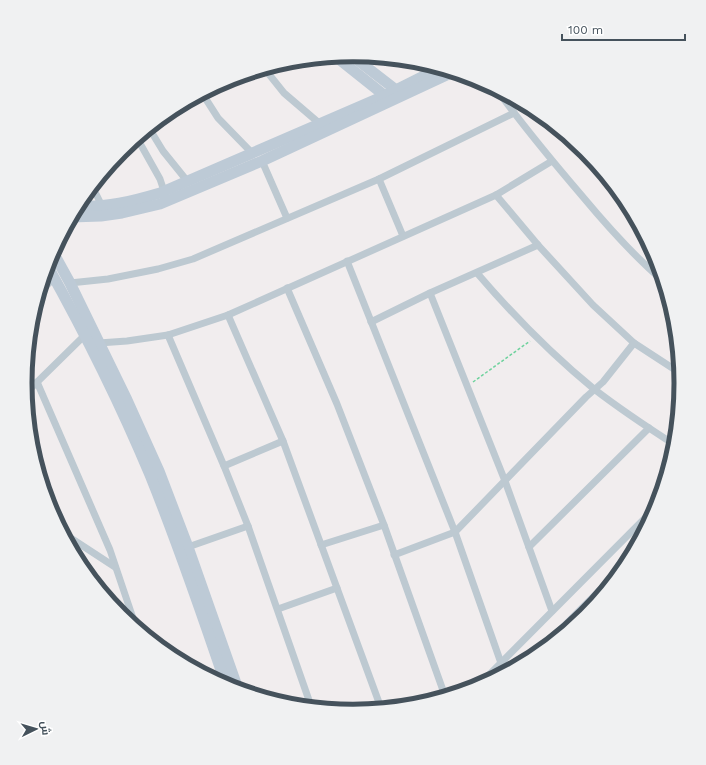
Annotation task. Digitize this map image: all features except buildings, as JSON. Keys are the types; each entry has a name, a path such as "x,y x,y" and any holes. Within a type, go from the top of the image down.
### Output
{"street":[{"path":"343,62 387,98"},
{"path":"360,62 399,92"},
{"path":"78,217 101,216 140,210 160,204 262,161 399,92 434,72"},
{"path":"268,73 284,93 319,123"},
{"path":"399,92 445,75"},
{"path":"205,98 218,118 252,153"},
{"path":"85,206 102,206 142,198 164,191 188,182 319,123 387,98"},
{"path":"505,100 552,161 616,236 655,273"},
{"path":"70,283 108,279 158,269 193,259 379,179 514,113"},
{"path":"152,133 163,151 188,182"},
{"path":"139,143 160,180 164,191"},
{"path":"262,161 287,218"},
{"path":"99,343 121,342 168,335 228,315 496,195 552,161"},
{"path":"379,179 403,236"},
{"path":"95,192 102,206"},
{"path":"496,195 538,245 593,305 634,343 673,369"},
{"path":"371,322 430,293 538,245"},
{"path":"57,259 127,400 223,676"},
{"path":"347,261 455,532 501,663"},
{"path":"51,272 85,335 118,403 174,508 235,681"},
{"path":"477,273 496,296 566,365 595,389 669,441"},
{"path":"47,285 54,278"},
{"path":"287,288 337,404 384,525 443,691"},
{"path":"430,293 505,481 552,611"},
{"path":"228,315 283,441 379,703"},
{"path":"32,387 85,335"},
{"path":"168,335 248,526 309,701"},
{"path":"394,555 455,532 586,397 603,382 634,343"},
{"path":"37,382 106,543 132,615"},
{"path":"529,547 649,428"},
{"path":"224,466 283,441"},
{"path":"493,671 643,520"},
{"path":"321,545 384,525"},
{"path":"188,547 248,526"},
{"path":"73,539 115,566"},
{"path":"278,608 337,588"}],"path":[{"path":"467,386 536,336"}]}
